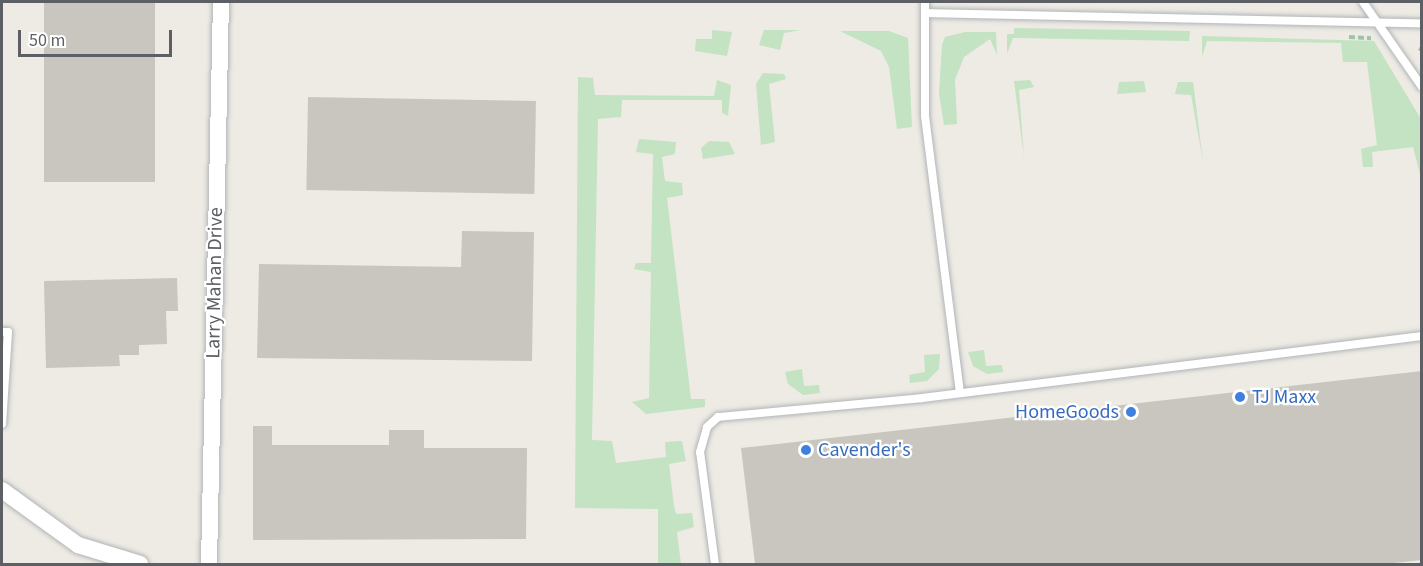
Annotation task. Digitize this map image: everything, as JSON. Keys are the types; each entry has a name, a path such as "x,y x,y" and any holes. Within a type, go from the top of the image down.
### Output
{"street":[{"name":"Larry Mahan Drive","path":"209,564 221,2"},
{"path":"2,490 78,545 140,564"}],"lane":[{"path":"925,2 925,116 960,393"},
{"path":"1363,2 1422,87"},
{"path":"926,13 1380,24 1422,23"},
{"path":"2,332 8,332 3,418"},
{"path":"715,564 700,452 707,427 718,417 960,393 1422,336"}],"green space":[{"path":"1014,28 1190,31 1189,41 1013,38 1007,54 1007,34 1014,34"},
{"path":"712,30 732,32 727,56 695,51 696,39 712,39"},
{"path":"764,30 800,30 784,33 780,50 759,45"},
{"path":"840,31 889,31 908,38 912,127 897,129 889,67 881,51"},
{"path":"965,32 996,32 997,55 990,39 964,57 955,80 957,124 944,125 939,94 942,45 945,37"},
{"path":"1202,36 1374,41 1421,119 1421,178 1413,147 1372,152 1373,167 1363,167 1361,149 1377,145 1367,62 1343,62 1341,43 1207,41 1202,57"},
{"path":"763,73 784,74 786,79 769,84 775,142 761,145 756,84"},
{"path":"578,77 593,78 595,95 714,96 717,80 731,85 728,116 722,113 722,100 622,100 621,117 598,119 592,440 612,441 616,463 666,457 665,442 682,441 686,461 669,464 676,514 692,513 694,527 677,532 681,564 658,564 658,509 575,508"},
{"path":"1030,80 1034,87 1019,90 1024,157 1014,81"},
{"path":"1144,81 1146,92 1117,94 1119,82"},
{"path":"1178,82 1193,82 1203,161 1191,95 1175,94"},
{"path":"639,139 676,142 675,154 662,157 665,181 682,183 683,195 667,198 691,399 705,399 705,407 646,414 632,402 649,398 651,272 634,269 636,263 651,263 653,154 636,152"},
{"path":"709,141 729,142 735,154 703,159 701,148"},
{"path":"984,350 986,366 1002,365 1003,372 987,374 973,366 968,352"},
{"path":"940,354 939,369 927,381 910,383 909,375 925,372 924,355"},
{"path":"802,369 804,386 819,385 820,393 803,395 788,384 785,372"}],"building":[{"path":"44,2 155,2 155,182 44,182"},
{"path":"308,97 536,101 534,194 306,190"},
{"path":"462,231 534,232 532,361 257,358 259,264 461,267"},
{"path":"177,278 178,311 166,311 167,344 139,345 139,355 119,355 120,366 46,368 44,281"},
{"path":"1422,371 1422,560 1384,564 755,564 741,448"},
{"path":"253,426 272,426 272,445 389,445 389,430 424,430 424,448 527,448 526,539 253,540"}],"place":[{"name":"TJ Maxx","path":"1240,397"},
{"name":"HomeGoods","path":"1131,412"},
{"name":"Cavender's","path":"806,450"}]}
